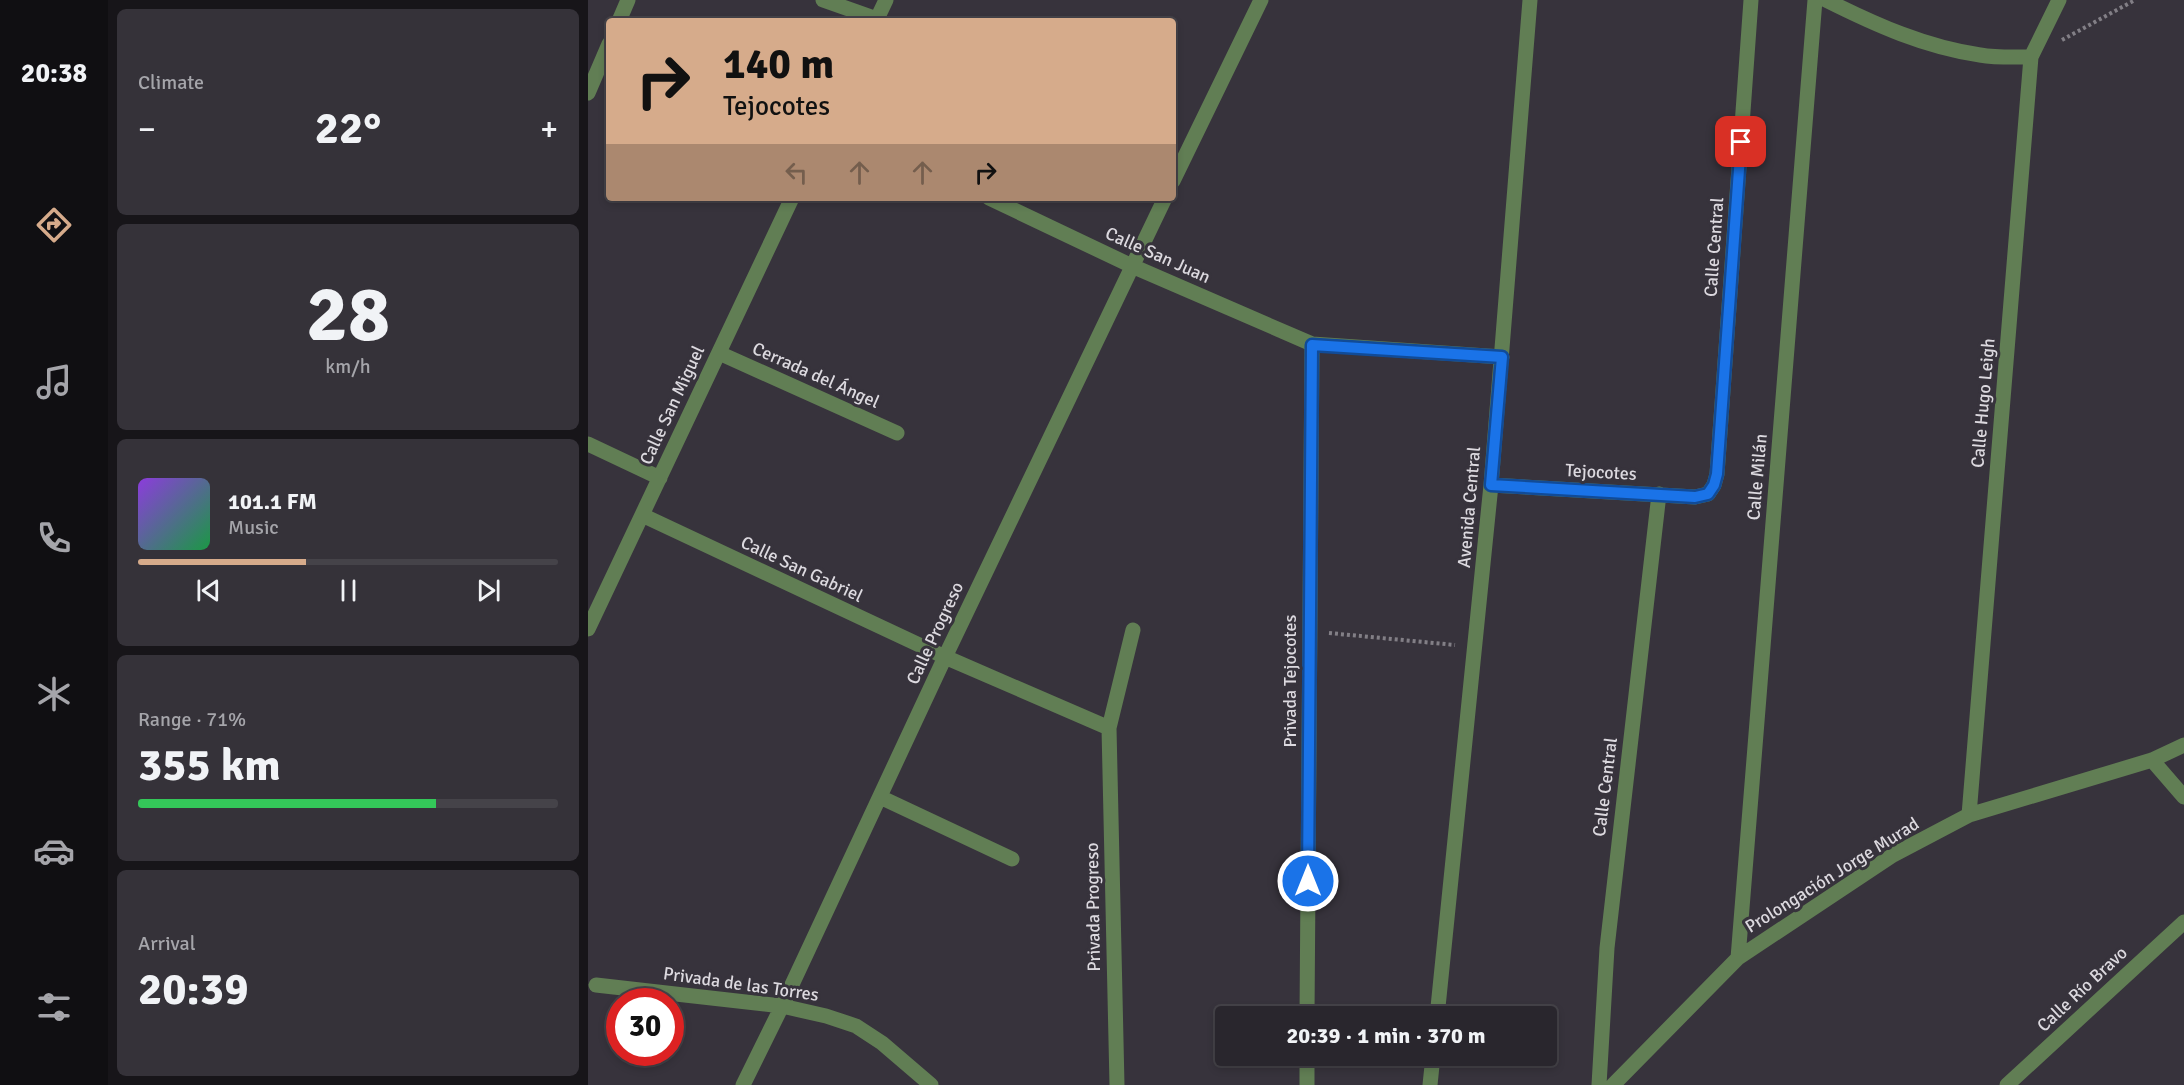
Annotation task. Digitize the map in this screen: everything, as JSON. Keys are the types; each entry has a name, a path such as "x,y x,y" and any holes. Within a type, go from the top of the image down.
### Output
{"street":[{"path":"620,18 628,0"},
{"path":"823,0 871,18"},
{"path":"877,18 886,0"},
{"path":"1176,175 1261,0"},
{"name":"Avenida Central","path":"1438,1006 1491,485 1530,0"},
{"name":"Calle Central","path":"1708,494 1717,474 1751,0"},
{"name":"Calle Milán","path":"1738,958 1815,0"},
{"path":"1826,0 1873,24 1929,45 1982,56 2031,57"},
{"name":"Calle Hugo Leigh","path":"1969,815 2031,57 2059,0"},
{"path":"588,93 606,51"},
{"name":"Calle San Miguel","path":"588,629 791,201"},
{"name":"Calle San Juan","path":"995,201 1132,266 1312,345"},
{"name":"Calle Progreso","path":"743,1085 1164,201"},
{"path":"1312,345 1502,357"},
{"name":"Privada Tejocotes","path":"1307,1006 1312,345"},
{"name":"Cerrada del Ángel","path":"719,353 897,433"},
{"path":"588,444 660,478"},
{"name":"Tejocotes","path":"1491,485 1695,497 1708,494"},
{"name":"Calle Central","path":"1599,1085 1607,948 1659,494"},
{"name":"Calle San Gabriel","path":"642,515 945,657"},
{"name":"Privada Progreso","path":"1117,1085 1109,728 1133,630"},
{"path":"945,657 1109,728"},
{"name":"Prolongación Jorge Murad","path":"1613,1085 1738,958 1893,855 1969,815 2152,760 2184,745"},
{"path":"2152,760 2184,797"},
{"path":"880,797 1012,859"},
{"name":"Calle Río Bravo","path":"2007,1085 2184,922"},
{"name":"Privada de las Torres","path":"596,985 782,1006 826,1016 856,1026 882,1042 931,1085"},
{"path":"1307,1066 1307,1085"},
{"path":"1430,1085 1432,1066"}],"path":[{"path":"2031,57 2135,0"},
{"path":"1310,631 1475,647"}],"route":[{"path":"1308,881 1312,345 1502,357 1491,485 1695,497 1708,494 1717,474 1741,142"}]}
